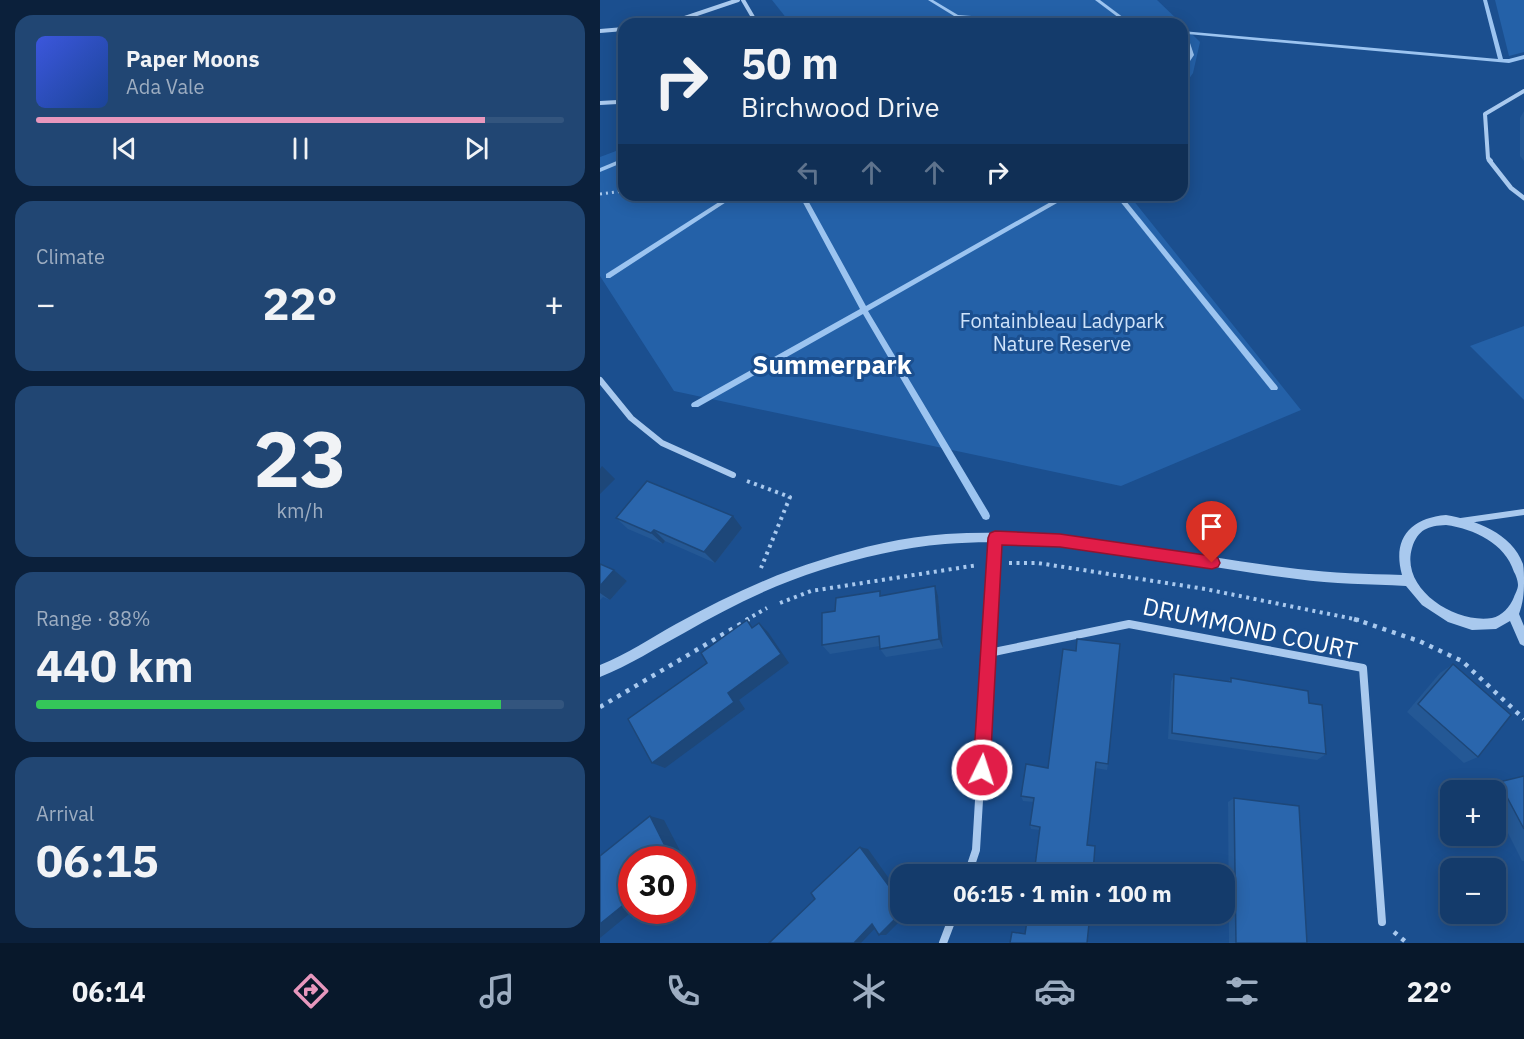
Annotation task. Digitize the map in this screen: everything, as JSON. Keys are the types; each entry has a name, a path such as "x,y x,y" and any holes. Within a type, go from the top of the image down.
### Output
{"street":[{"path":"685,18 740,0 753,18"},
{"path":"600,31 618,30"},
{"path":"1524,91 1485,114 1488,158 1511,188 1524,198"},
{"path":"600,103 618,102"},
{"path":"600,381 631,418 662,443 733,475"},
{"path":"1458,521 1477,527 1495,537 1520,569 1524,586 1522,602 1513,615 1498,624 1479,625 1458,622 1438,612 1421,598 1409,581 1404,564 1405,547 1411,534 1423,525 1524,512"},
{"path":"971,864 976,850 995,538"},
{"path":"600,671 692,622 751,594 819,566 878,550 944,539 995,538 1060,541 1300,575 1409,581"},
{"path":"1513,615 1524,640"},
{"name":"DRUMMOND COURT","path":"989,653 1129,624 1363,668 1383,922"},
{"path":"943,943 950,924"}],"path":[{"path":"600,194 618,192"},
{"path":"733,475 790,497 751,594"},
{"path":"600,707 768,608 811,591 994,563 1038,563 1205,589 1355,620 1419,641 1462,661 1524,719"}],"green space":[{"path":"772,0 1157,0 1176,18 786,18"},
{"path":"1495,0 1524,0 1524,52 1509,56"},
{"path":"1188,30 1200,42 1193,73 1188,80"},
{"name":"Fontainbleau Ladypark Nature Reserve","path":"618,150 618,201 1134,201 1301,410 1121,486 674,391 600,276 600,157"},
{"path":"1524,326 1524,400 1470,346"}],"building":[{"path":"647,481 733,516 704,552 654,530 651,533 616,518"},
{"path":"600,564 614,570 600,586"},
{"path":"935,586 939,639 880,649 879,636 822,645 822,613 835,611 836,598 880,591 880,596"},
{"path":"747,620 752,628 759,623 781,654 728,693 734,702 652,763 628,719 707,663 701,653"},
{"path":"1077,639 1120,644 1108,764 1096,762 1087,845 1095,846 1094,864 1035,864 1040,827 1030,825 1034,798 1021,796 1026,764 1048,768 1063,649 1076,651"},
{"path":"1453,664 1511,715 1478,757 1418,704"},
{"path":"1174,674 1231,682 1231,678 1308,691 1309,703 1322,705 1326,754 1172,733"},
{"path":"1524,776 1524,829 1506,795 1506,780"},
{"path":"1234,798 1299,806 1307,943 1236,943"},
{"path":"650,816 665,846 618,846 618,909 600,924 600,856"},
{"path":"860,847 890,888 890,924 879,935 872,924 854,943 769,943 815,899 811,893"},
{"path":"1026,924 1089,924 1087,943 1010,943 1012,932 1025,934"}],"waterway":[{"path":"930,0 960,18"},
{"path":"1097,0 1122,18"},
{"path":"1485,0 1501,60"},
{"path":"958,16 984,18"},
{"path":"1188,33 1509,61 1524,57"},
{"path":"1188,46 1191,55 1188,60"},
{"path":"600,170 618,162"},
{"path":"608,276 725,201"},
{"path":"805,201 864,310"},
{"path":"864,310 1057,201"},
{"path":"1123,201 1274,388"},
{"path":"695,405 864,310"},
{"path":"864,310 986,516"}],"district":[{"name":"Summerpark","path":"832,365"}],"route":[{"path":"982,770 995,538 1060,541 1212,563"}]}
